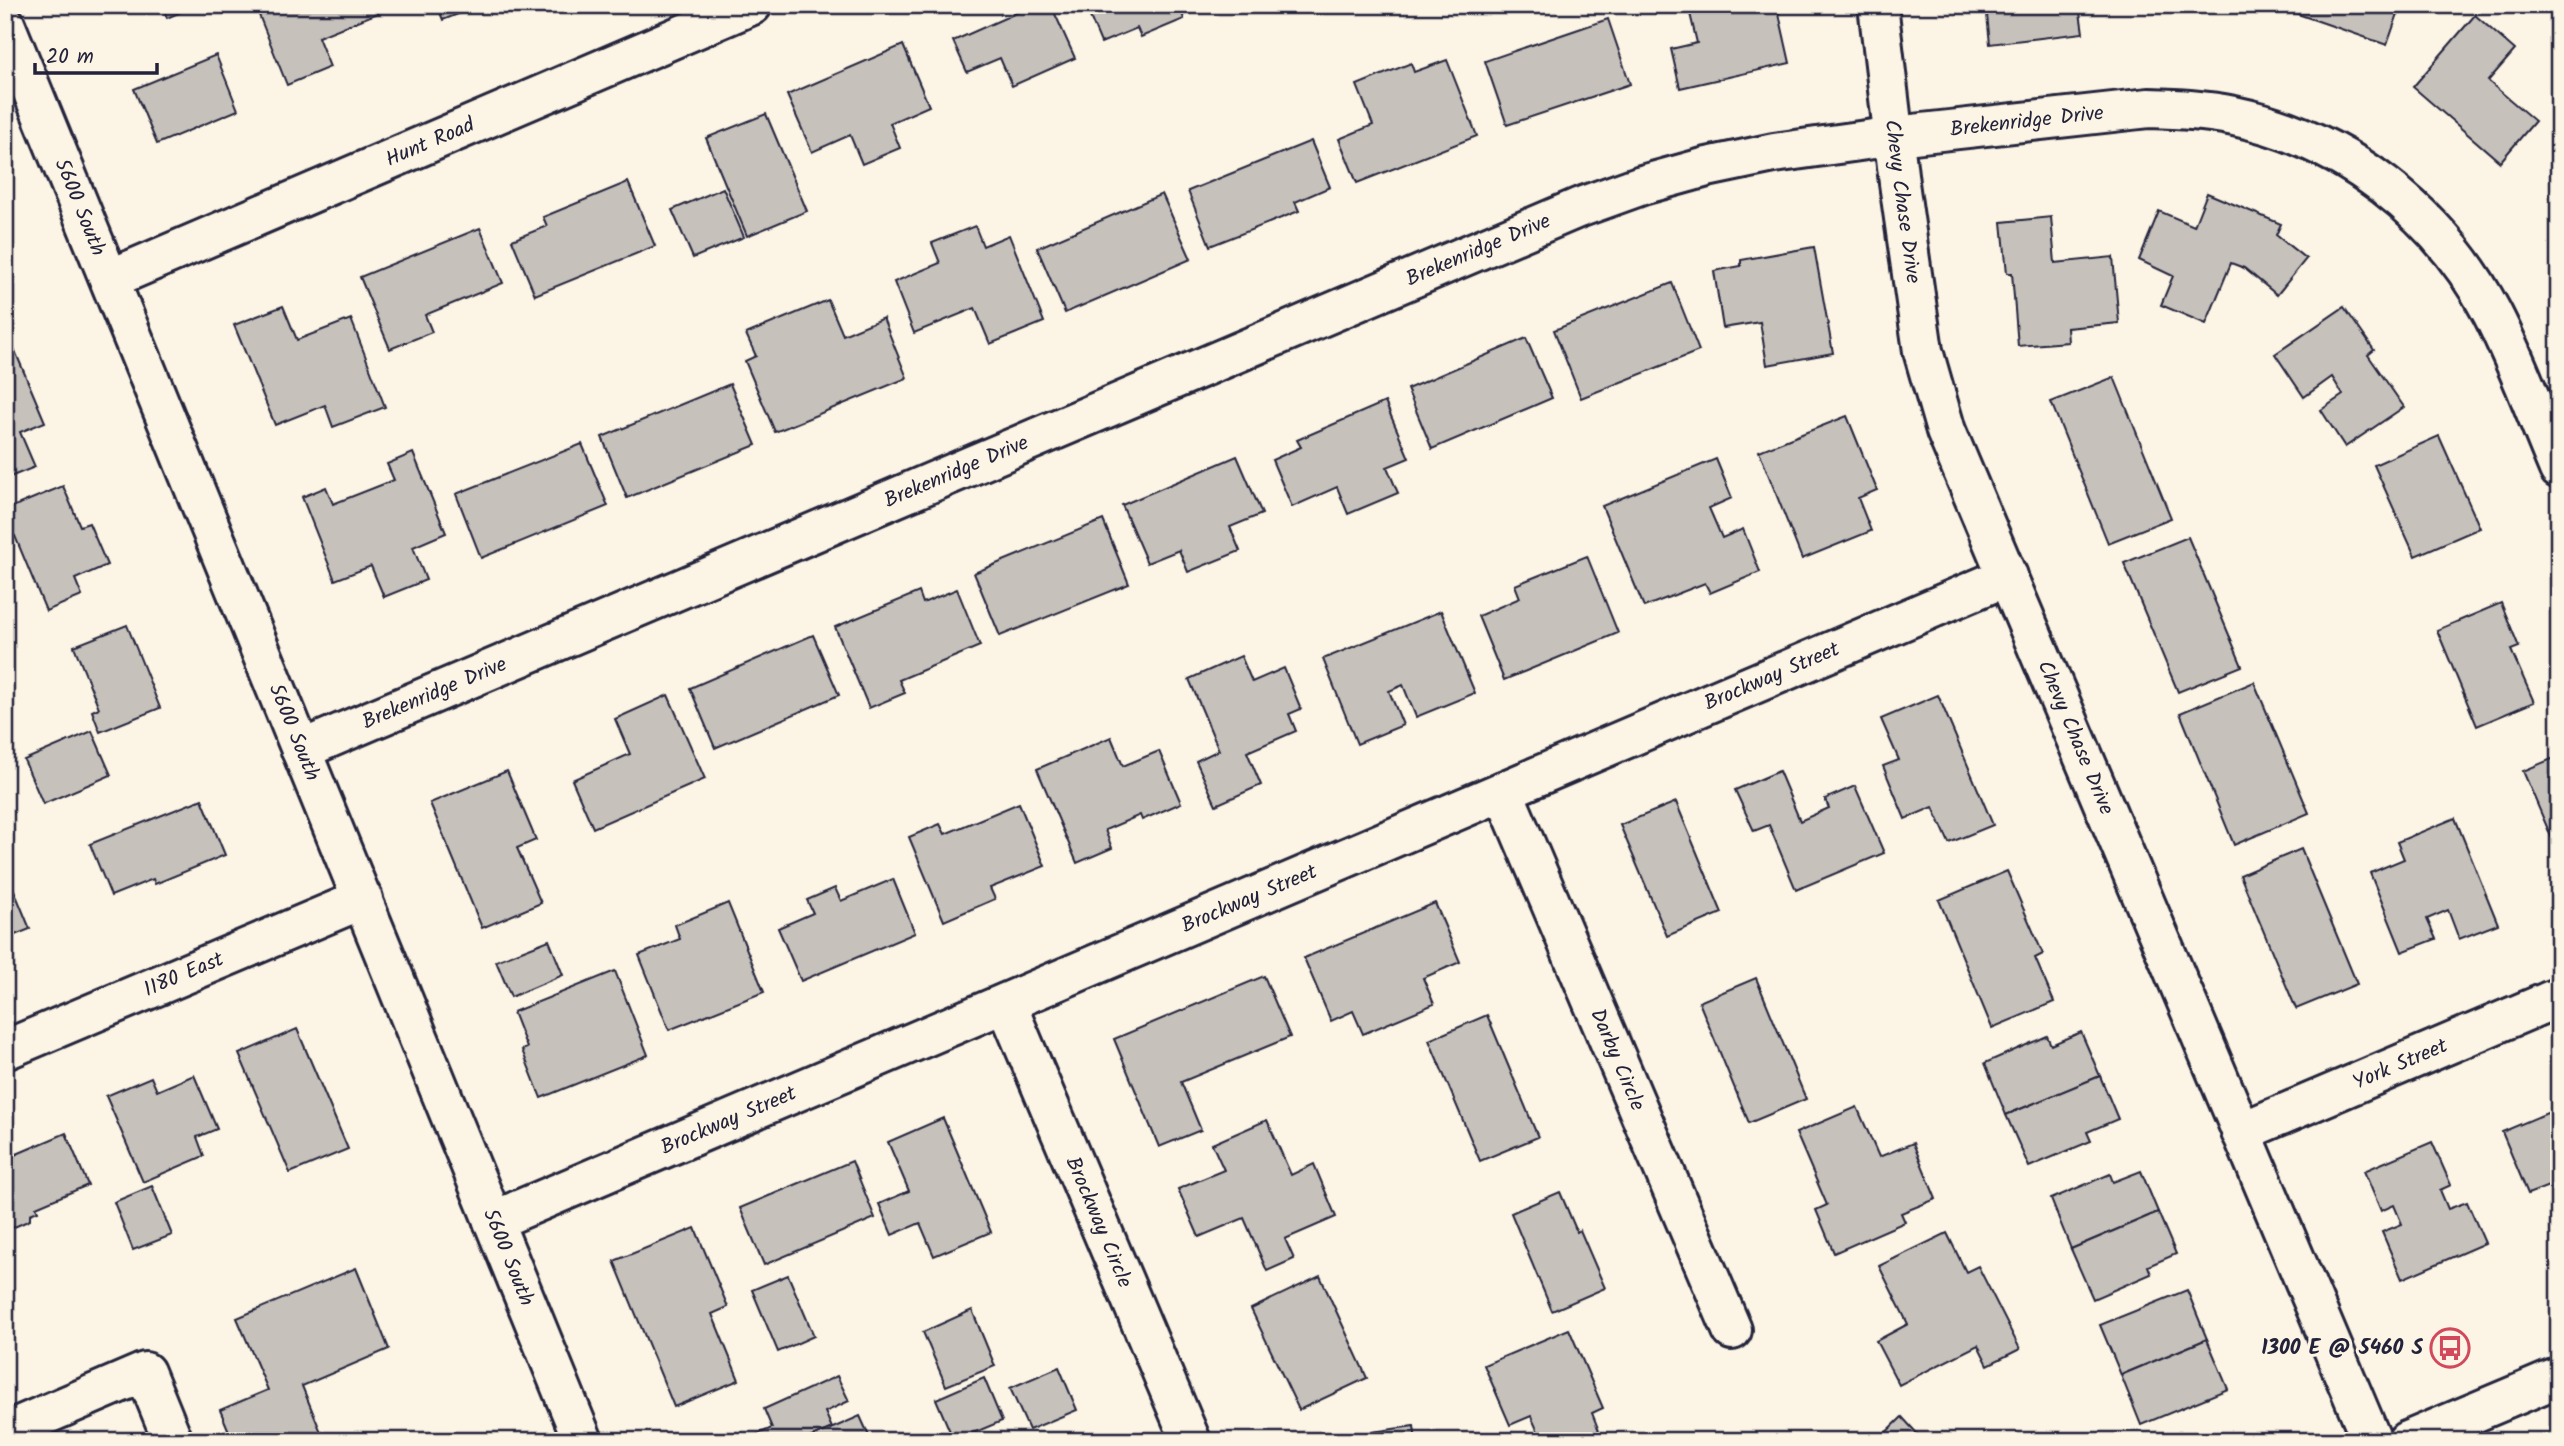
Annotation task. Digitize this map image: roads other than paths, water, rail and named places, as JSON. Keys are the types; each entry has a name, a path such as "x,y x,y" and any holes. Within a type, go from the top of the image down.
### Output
{"street":[{"name":"Hunt Road","path":"110,279 752,5"},
{"name":"Chevy Chase Drive","path":"1878,5 1917,316 1928,374 1946,431 2372,1441"},
{"name":"5600 South","path":"5,24 583,1441"},
{"name":"Brekenridge Drive","path":"301,750 1578,208 1642,185 1707,167 1773,153 1895,136 2149,108 2192,109 2234,116 2315,142 2387,186 2418,213 2446,243 2471,277 2492,313 2559,469"},
{"name":"Brockway Street","path":"493,1221 2008,576"},
{"name":"Darby Circle","path":"1503,791 1732,1330"},
{"name":"1180 East","path":"5,1050 363,900"},
{"name":"York Street","path":"2241,1132 2559,997"},
{"name":"Brockway Circle","path":"1006,1003 1191,1441"},
{"path":"5,1432 145,1372 173,1441"},
{"path":"2407,1441 2559,1377"}],"place":[{"name":"1300 E @ 5460 S","path":"2450,1348"}]}
